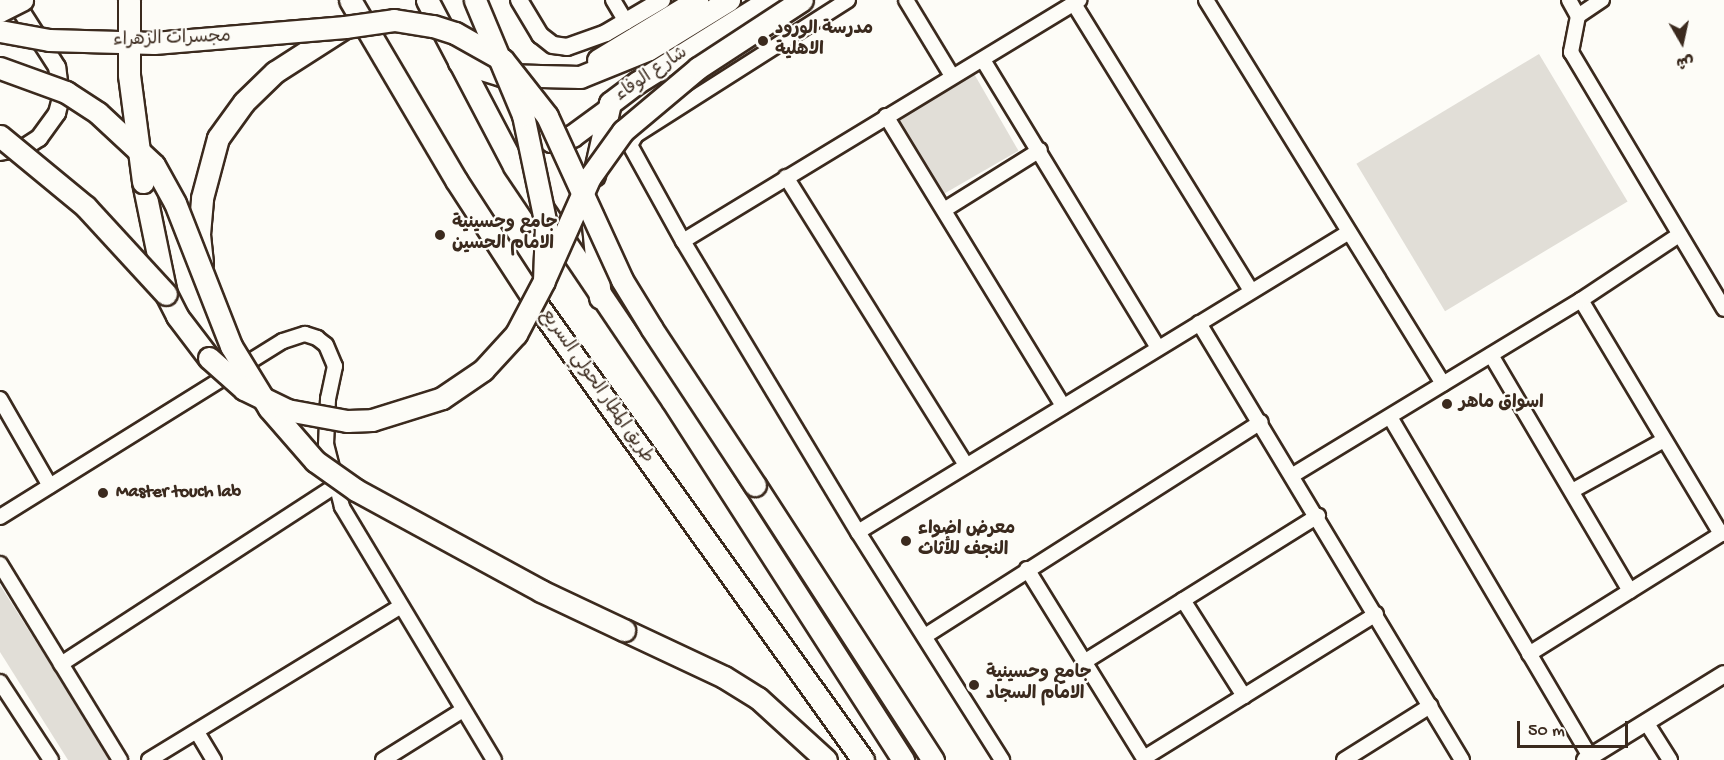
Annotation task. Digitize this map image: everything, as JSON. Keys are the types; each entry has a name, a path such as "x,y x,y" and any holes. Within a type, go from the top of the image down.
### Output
{"main road":[{"path":"0,11 22,0"},
{"path":"129,0 129,75 135,133 166,294"},
{"name":"طريق المطار الحولي السريع","path":"350,0 423,127 531,294 863,760"},
{"path":"427,0 514,166 600,298 672,400 903,760"},
{"path":"475,0 513,86 532,145 546,225 544,281"},
{"path":"503,60 553,68 596,61 697,0"},
{"name":"شارع الوفاء","path":"459,62 501,75 580,77 650,49 729,0"},
{"name":"شارع الوفاء","path":"600,298 593,231 593,184 606,111 638,81 770,0"},
{"path":"0,136 86,207 166,294 192,339 244,389 286,410 347,421 396,415 463,385 494,359 516,334 544,281 590,177 623,131 698,68 802,0"},
{"name":"مجسرات الزهراء","path":"0,31 49,40 154,43 345,27 394,20 433,26 455,33 503,60"},
{"path":"204,282 199,234 202,198 218,138 244,102 275,72 345,27"},
{"path":"503,60 547,116 628,290 933,760"},
{"path":"0,68 66,92 98,112 154,165 175,203 204,282 231,346 257,391 283,425 322,466 356,490 541,591 724,677 758,698 826,760"},
{"path":"580,77 544,85 535,91 526,110 533,130 551,141 562,140 606,111"}],"street":[{"path":"0,152 25,147 39,138 54,120 61,98 57,67 14,0"},
{"path":"519,0 540,35 553,45 582,44 626,22 662,0"},
{"path":"613,0 626,22"},
{"path":"848,0 632,139 630,145 683,241 858,532 1002,760"},
{"path":"906,0 952,76"},
{"path":"1206,0 1443,384"},
{"path":"1569,0 1578,16 1571,52 1724,309"},
{"path":"1578,16 1602,0"},
{"path":"683,241 1077,2 1251,291"},
{"path":"983,60 1040,150 1158,348"},
{"path":"886,116 1063,406"},
{"path":"944,210 1040,150"},
{"path":"786,177 966,465"},
{"path":"858,532 1349,232"},
{"path":"1293,475 1581,300 1679,236"},
{"path":"1529,654 1722,533 1581,300"},
{"path":"1199,323 1318,516 1462,760"},
{"path":"0,517 283,341 305,334 326,345 335,366 325,421 334,487 400,607 494,760"},
{"path":"1491,355 1630,591"},
{"path":"0,399 50,486"},
{"path":"1390,417 1588,758 1724,674"},
{"path":"925,636 1261,422"},
{"path":"1572,491 1664,440"},
{"path":"61,663 334,487"},
{"path":"1084,662 1318,516"},
{"path":"0,564 120,760"},
{"path":"1027,569 1144,759 1376,615"},
{"path":"1183,600 1244,696"},
{"path":"149,760 400,607"},
{"path":"1,688 51,760"},
{"path":"1344,760 1430,706"},
{"path":"383,760 463,710"},
{"path":"1646,722 1670,760"},
{"path":"196,732 214,760"}],"shaded area":[{"path":"1539,54 1628,201 1445,311 1356,164"},
{"path":"973,72 1018,151 938,197 892,118"},
{"path":"0,585 111,760 68,760 0,652"}],"place":[{"name":"مدرسة الورود الاهلية","path":"763,41"},
{"name":"جامع وحسينية الامام الحسين","path":"440,235"},
{"name":"اسواق ماهر","path":"1447,404"},
{"name":"Master touch lab","path":"103,493"},
{"name":"معرض اضواء النجف للأثاث","path":"906,541"},
{"name":"جامع وحسينية الامام السجاد","path":"974,685"}]}
